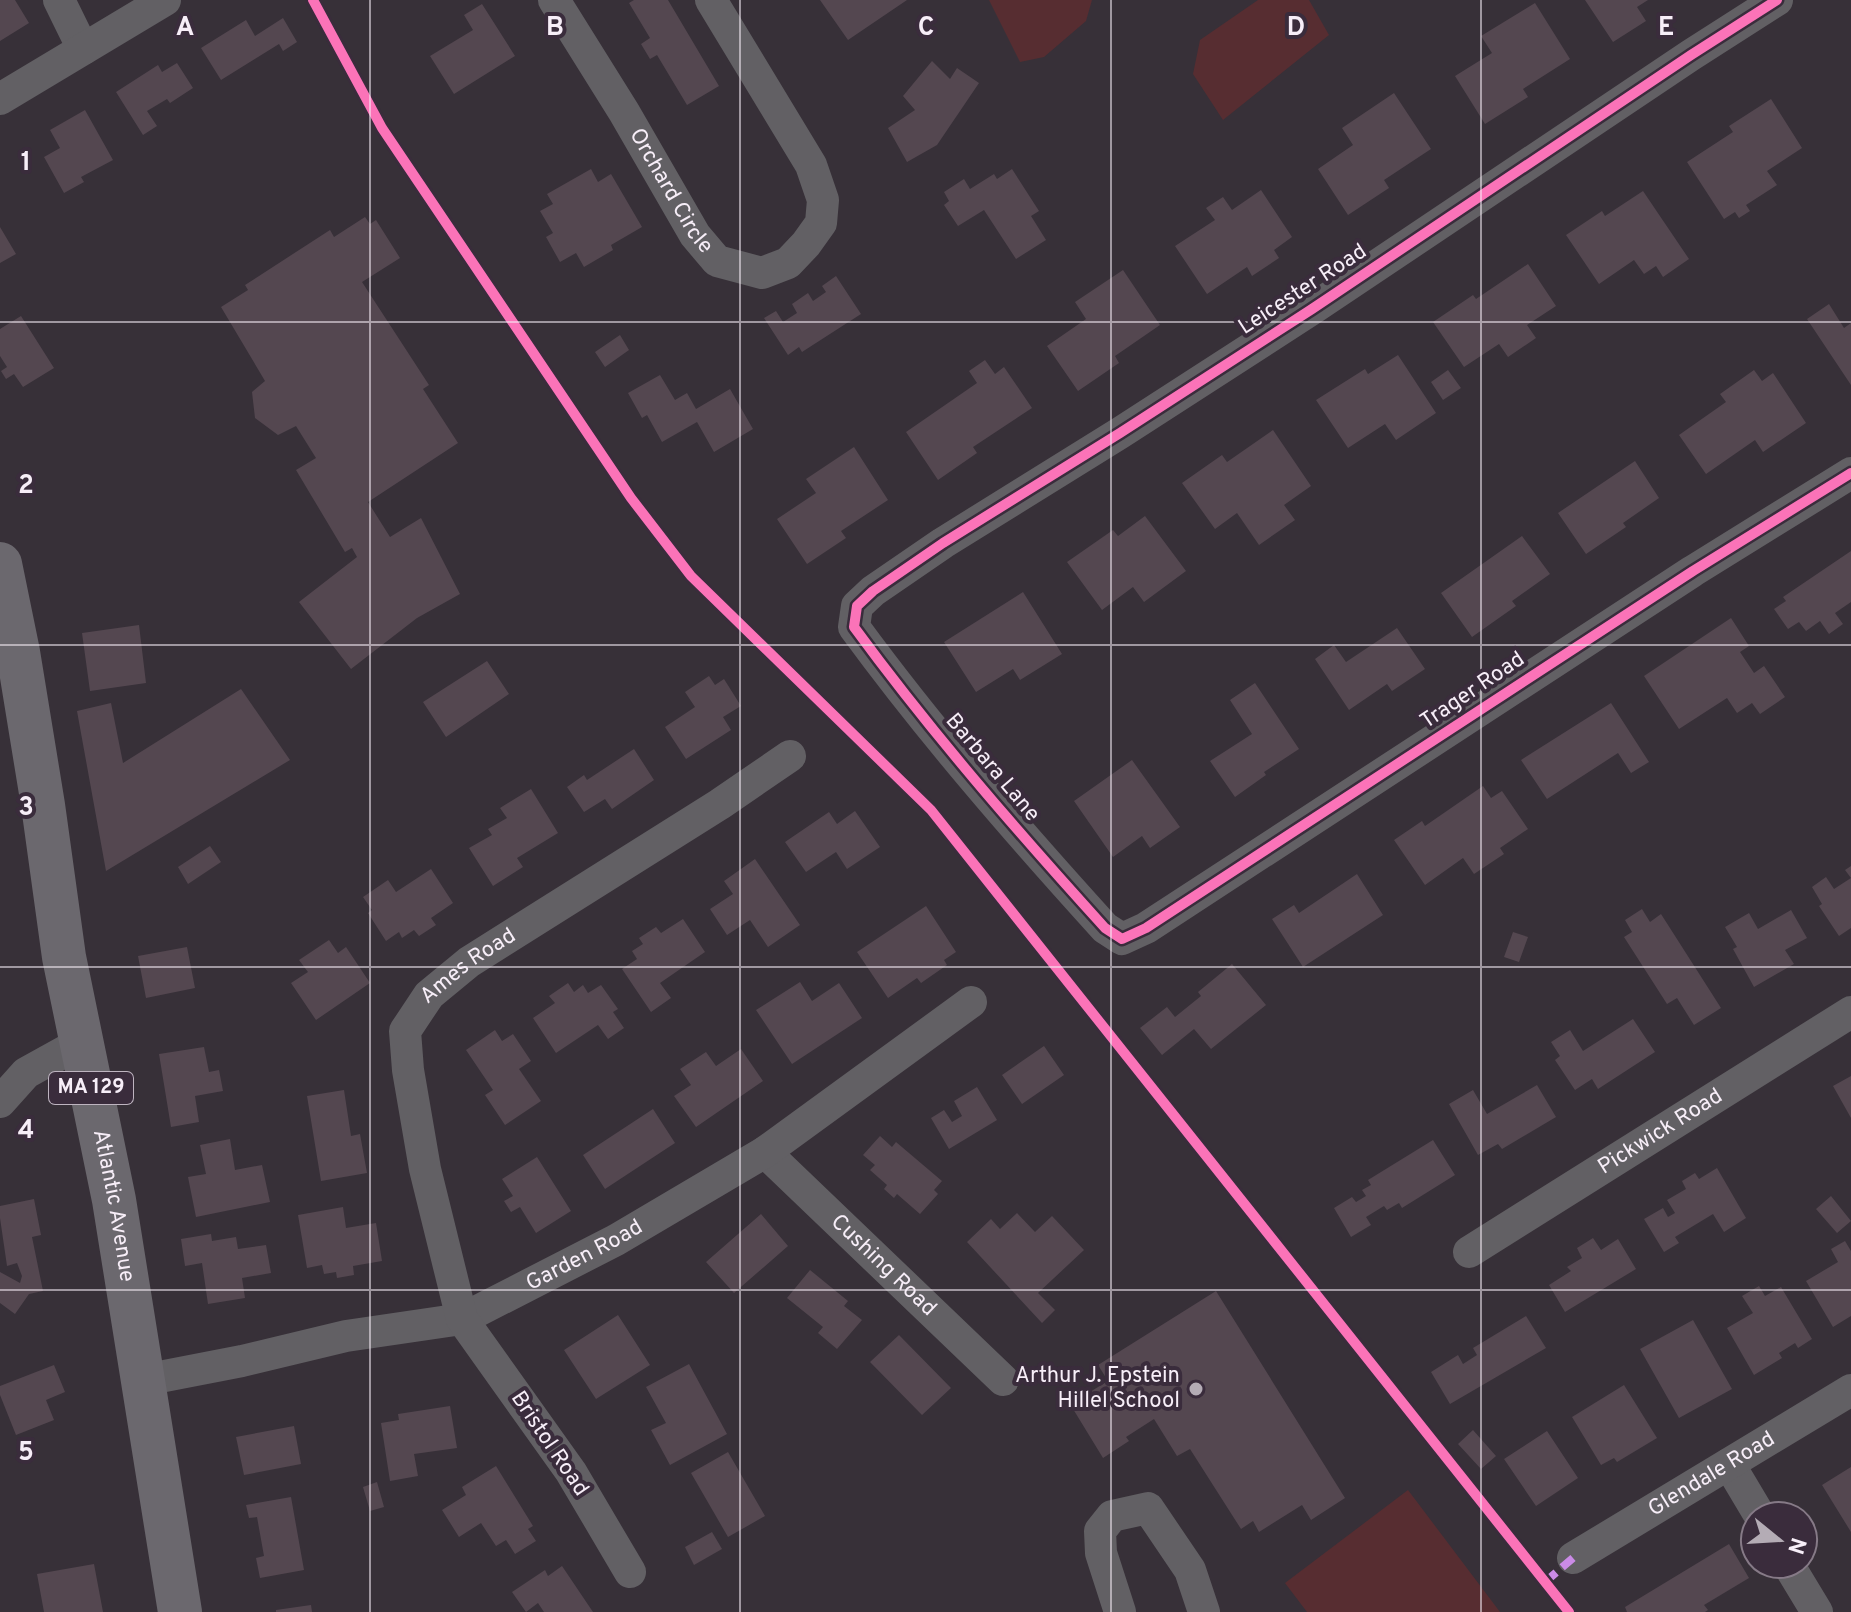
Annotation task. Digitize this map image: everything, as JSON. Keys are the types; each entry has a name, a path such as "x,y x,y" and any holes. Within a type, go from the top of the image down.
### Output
{"main road":[{"name":"Atlantic Avenue","path":"0,564 9,654 43,805 64,957 114,1200 180,1612"}],"street":[{"path":"59,0 83,49"},
{"path":"0,99 165,0"},
{"name":"Orchard Circle","path":"554,0 624,112 695,235 717,261 762,273 788,263 806,244 821,223 823,200 811,165 715,1"},
{"name":"Leicester Road","path":"856,614 857,606 873,591 932,551 1312,309 1777,0"},
{"name":"Trager Road","path":"1117,936 1122,939 1146,928 1693,571 1851,473"},
{"name":"Barbara Lane","path":"856,614 854,627 940,738 1020,834 1105,928 1117,936"},
{"name":"Ames Road","path":"462,1319 425,1169 408,1070 405,1031 429,995 469,962 720,804 790,756"},
{"name":"Garden Road","path":"144,1380 346,1336 462,1319 616,1240 765,1152 971,1002"},
{"name":"Pickwick Road","path":"1469,1252 1851,1012"},
{"path":"0,1102 26,1073 82,1042"},
{"name":"Cushing Road","path":"765,1152 1003,1380"},
{"name":"Bristol Road","path":"462,1319 571,1472 630,1572"},
{"name":"Glendale Road","path":"1573,1558 1851,1390"},
{"path":"1729,1464 1750,1500"},
{"path":"1120,1612 1101,1553 1100,1531 1112,1516 1148,1508 1190,1570 1204,1612"},
{"path":"1798,1580 1817,1612"}],"shaded area":[{"path":"989,0 1092,0 1086,21 1044,57 1020,62"},
{"path":"1258,0 1309,0 1329,35 1223,120 1193,74 1200,40"},
{"path":"1408,1490 1500,1612 1307,1612 1285,1583"}],"building":[{"path":"0,0 15,0 29,23 0,41"},
{"path":"634,0 668,0 719,86 687,105 657,55 650,59 641,44 650,38 629,3"},
{"path":"820,0 907,0 848,40"},
{"path":"1585,0 1648,0 1637,7 1646,21 1613,42"},
{"path":"1535,3 1570,59 1523,89 1528,97 1485,124 1455,76 1492,53 1481,36"},
{"path":"482,4 515,56 454,94 430,56 473,30 464,15"},
{"path":"283,18 297,42 283,51 279,44 221,80 201,48 246,20 255,36"},
{"path":"932,61 950,79 957,68 979,83 937,145 907,162 888,128 915,110 903,96"},
{"path":"177,63 193,88 170,103 167,99 147,111 157,126 143,135 116,92 158,65 162,72"},
{"path":"1394,93 1431,149 1384,180 1389,188 1348,215 1318,169 1353,145 1342,128"},
{"path":"1771,99 1802,148 1767,171 1777,185 1746,205 1750,211 1739,218 1735,212 1724,219 1687,162 1733,132 1729,126"},
{"path":"85,110 113,160 81,177 84,182 64,193 44,157 60,148 50,130"},
{"path":"591,169 598,182 611,174 642,227 611,245 613,250 584,267 576,253 560,262 546,237 553,233 540,211 553,204 547,194"},
{"path":"1012,169 1039,211 1031,216 1046,240 1016,259 984,210 958,226 944,205 949,201 944,192 964,179 970,189 994,174 997,179"},
{"path":"1261,190 1292,237 1274,250 1279,258 1252,276 1247,267 1207,294 1175,246 1215,220 1206,208 1223,197 1232,210"},
{"path":"1643,191 1689,259 1663,277 1656,266 1644,274 1634,260 1599,284 1566,235 1602,211 1605,216"},
{"path":"365,217 370,224 376,220 400,258 362,282 429,385 423,389 458,443 368,502 390,537 421,518 460,594 417,618 351,669 299,602 357,557 352,548 345,552 296,470 316,458 296,426 278,435 255,418 252,392 265,381 221,307 248,290 245,285 330,230 334,237"},
{"path":"0,227 16,254 0,263"},
{"path":"1528,264 1556,306 1527,325 1536,338 1508,357 1499,344 1464,367 1433,322 1473,295 1476,299"},
{"path":"1123,270 1160,325 1115,356 1119,363 1078,391 1047,346 1086,319 1075,302"},
{"path":"836,276 861,314 802,352 799,347 788,355 764,318 776,311 783,322 797,313 792,304 808,293 813,301 826,292 822,286"},
{"path":"1829,304 1844,328 1851,323 1851,385 1807,319"},
{"path":"21,316 54,368 23,387 14,374 6,379 1,371 7,367 0,356 0,329"},
{"path":"620,335 629,350 605,367 595,352"},
{"path":"1398,355 1436,413 1396,440 1385,424 1348,448 1316,400 1365,369 1368,374"},
{"path":"985,360 995,374 1004,367 1032,408 973,447 977,453 938,480 906,432 977,383 969,371"},
{"path":"1448,370 1461,388 1443,400 1431,382"},
{"path":"1754,370 1762,381 1773,373 1806,423 1763,452 1755,440 1706,474 1679,435 1726,402 1720,394"},
{"path":"660,375 675,400 687,393 696,409 730,389 753,429 714,452 697,422 662,442 647,415 642,418 628,393"},
{"path":"1273,430 1311,486 1284,505 1295,520 1259,545 1237,513 1215,529 1182,483 1222,455 1227,462"},
{"path":"854,447 888,500 841,531 846,538 807,564 777,519 816,493 806,479"},
{"path":"1635,461 1659,498 1623,523 1626,527 1586,554 1558,513"},
{"path":"1145,516 1186,571 1144,602 1133,587 1102,610 1067,562 1113,530 1118,536"},
{"path":"1522,536 1550,574 1512,601 1516,606 1472,637 1441,593"},
{"path":"1851,551 1851,602 1835,613 1843,624 1829,634 1820,621 1806,631 1799,622 1788,629 1774,609 1786,601 1783,597"},
{"path":"1023,592 1062,654 1020,680 1013,669 976,692 944,642"},
{"path":"1731,618 1749,646 1740,652 1754,673 1764,666 1785,697 1760,714 1752,703 1737,713 1727,698 1679,729 1644,676"},
{"path":"139,625 146,683 90,691 82,633"},
{"path":"1397,628 1425,669 1392,691 1387,684 1349,710 1315,659 1334,645 1346,662"},
{"path":"487,661 509,694 446,737 423,702"},
{"path":"709,676 715,685 724,679 741,706 723,717 731,730 686,759 665,727 695,707 685,692"},
{"path":"1255,683 1299,749 1264,772 1266,775 1235,797 1210,761 1252,734 1230,700"},
{"path":"241,689 290,760 106,871 77,711 111,703 123,763"},
{"path":"1611,703 1649,762 1631,773 1618,753 1547,799 1521,760"},
{"path":"634,749 654,780 612,809 605,799 584,812 567,787 584,775 587,780"},
{"path":"1132,760 1180,827 1150,848 1142,836 1113,857 1074,801"},
{"path":"1483,786 1491,798 1502,791 1528,829 1500,848 1504,854 1474,874 1463,858 1425,885 1394,840 1422,821 1425,826"},
{"path":"531,789 558,833 517,858 523,867 493,886 469,848 492,835 488,829 507,818 500,808"},
{"path":"855,811 880,847 847,869 836,852 806,872 785,842 829,812 837,824"},
{"path":"210,846 221,862 188,884 178,867"},
{"path":"755,859 800,925 768,947 750,920 727,935 710,909 733,894 724,881"},
{"path":"431,869 453,903 431,918 436,925 419,936 414,930 402,938 399,932 386,941 368,913 372,910 363,897 388,880 396,892"},
{"path":"1357,874 1383,915 1303,967 1272,919 1294,905 1299,913"},
{"path":"1826,877 1834,889 1851,878 1851,928 1839,936 1819,906 1822,904 1812,887"},
{"path":"926,906 956,952 944,960 947,965 921,983 917,978 888,998 857,952"},
{"path":"1642,909 1650,922 1661,914 1721,1008 1694,1025 1677,998 1667,1004 1624,937 1632,932 1625,920"},
{"path":"1791,910 1807,938 1785,950 1794,964 1754,987 1725,927 1749,913 1758,929"},
{"path":"683,919 705,952 660,983 671,998 651,1012 622,969 637,959 632,951 643,944 639,938 656,927 661,933"},
{"path":"1513,932 1528,937 1519,962 1504,957"},
{"path":"329,940 338,953 346,947 370,983 316,1020 291,983 308,972 299,960"},
{"path":"187,947 195,988 146,998 138,956"},
{"path":"1232,964 1266,1005 1211,1049 1194,1029 1162,1055 1140,1028 1167,1007 1175,1017 1201,996 1198,992"},
{"path":"800,982 812,1001 839,983 862,1018 792,1064 756,1010"},
{"path":"568,983 574,992 583,985 588,993 601,985 618,1009 613,1012 624,1028 608,1039 598,1025 556,1053 533,1018 555,1003 549,996"},
{"path":"1633,1019 1655,1052 1598,1089 1592,1079 1575,1090 1555,1060 1560,1056 1551,1042 1570,1030 1583,1051"},
{"path":"495,1030 502,1041 513,1034 531,1061 519,1069 541,1101 505,1125 485,1095 493,1090 466,1050"},
{"path":"1044,1046 1064,1075 1022,1104 1002,1075"},
{"path":"204,1047 209,1072 219,1070 223,1091 195,1096 199,1122 171,1127 159,1054"},
{"path":"741,1049 763,1081 696,1127 674,1096 691,1085 680,1069 706,1052 716,1066"},
{"path":"1851,1076 1851,1118 1833,1086"},
{"path":"1537,1085 1556,1117 1502,1149 1498,1144 1478,1155 1449,1104 1473,1090 1487,1114"},
{"path":"977,1087 997,1120 949,1149 931,1118 944,1110 952,1122 962,1116 954,1101"},
{"path":"344,1090 351,1136 360,1134 367,1173 321,1181 307,1096"},
{"path":"653,1109 675,1143 605,1189 583,1155"},
{"path":"880,1136 892,1147 896,1142 942,1181 934,1190 938,1194 920,1214 897,1194 894,1198 884,1189 887,1185 870,1170 875,1165 863,1155"},
{"path":"230,1139 235,1170 262,1165 270,1202 196,1217 188,1177 206,1174 200,1145"},
{"path":"1433,1140 1455,1175 1402,1208 1399,1203 1387,1210 1384,1206 1366,1217 1371,1225 1351,1237 1334,1208 1352,1197 1356,1202 1366,1196 1362,1190 1371,1185 1368,1180"},
{"path":"537,1157 571,1211 536,1233 520,1207 511,1212 504,1201 513,1196 502,1179"},
{"path":"1717,1168 1746,1218 1724,1232 1713,1214 1675,1237 1679,1243 1664,1252 1644,1219 1663,1208 1668,1217 1675,1213 1667,1200 1686,1189 1682,1181 1695,1173 1699,1179"},
{"path":"1831,1196 1851,1221 1837,1233 1816,1209"},
{"path":"34,1199 41,1235 32,1237 43,1291 29,1294 15,1314 0,1303 0,1272 20,1283 22,1276 17,1263 7,1266 0,1206"},
{"path":"343,1207 346,1228 376,1223 382,1261 353,1266 354,1275 337,1278 336,1272 324,1274 322,1265 307,1268 298,1215"},
{"path":"1017,1213 1035,1232 1052,1216 1084,1250 1038,1293 1055,1310 1042,1323 967,1242 991,1219 1000,1229"},
{"path":"761,1214 788,1246 734,1293 706,1262"},
{"path":"211,1234 212,1241 236,1237 238,1249 266,1245 271,1273 242,1278 245,1298 208,1304 202,1263 185,1266 181,1239"},
{"path":"1593,1238 1601,1250 1618,1239 1636,1269 1565,1312 1549,1285 1571,1271 1567,1267 1582,1258 1577,1248"},
{"path":"1845,1241 1851,1251 1851,1316 1833,1327 1806,1281 1838,1262 1831,1249"},
{"path":"810,1270 848,1301 844,1306 862,1320 837,1349 818,1333 823,1327 787,1298"},
{"path":"1759,1286 1765,1296 1781,1287 1812,1339 1798,1348 1795,1343 1779,1353 1782,1358 1754,1375 1727,1328 1753,1313 1742,1296"},
{"path":"1216,1291 1345,1498 1311,1520 1302,1505 1259,1532 1253,1521 1241,1529 1190,1449 1177,1456 1154,1419 1126,1437 1129,1441 1103,1458 1070,1404 1108,1381 1098,1365"},
{"path":"618,1315 650,1365 596,1399 564,1350"},
{"path":"1526,1316 1546,1348 1450,1404 1431,1372 1458,1355 1463,1364 1477,1355 1473,1348"},
{"path":"1693,1320 1732,1389 1679,1418 1640,1349"},
{"path":"899,1335 951,1388 922,1415 870,1362"},
{"path":"689,1364 727,1434 670,1465 651,1430 666,1423 646,1387"},
{"path":"54,1365 65,1392 46,1400 54,1420 16,1435 0,1395 0,1386"},
{"path":"1624,1385 1657,1438 1617,1462 1614,1458 1601,1465 1572,1417"},
{"path":"450,1406 457,1448 414,1454 418,1476 390,1481 381,1423 399,1420 398,1414"},
{"path":"294,1426 301,1464 244,1475 236,1437"},
{"path":"1473,1430 1496,1456 1481,1469 1458,1444"},
{"path":"1547,1431 1578,1478 1536,1506 1504,1459"},
{"path":"728,1452 765,1516 728,1537 691,1473"},
{"path":"496,1466 533,1526 528,1529 536,1541 515,1554 506,1540 496,1546 481,1523 459,1537 442,1510 466,1495 462,1487"},
{"path":"1851,1467 1851,1532 1822,1485"},
{"path":"377,1482 384,1507 370,1511 363,1487"},
{"path":"291,1497 304,1570 260,1578 256,1558 264,1556 257,1517 249,1518 246,1505"},
{"path":"712,1532 722,1549 694,1565 685,1547"},
{"path":"1729,1544 1739,1561 1739,1580 1746,1580 1704,1605 1708,1610 1705,1612 1627,1612 1625,1607"},
{"path":"94,1564 103,1612 44,1612 37,1574"},
{"path":"562,1566 593,1612 544,1612 538,1603 526,1612 512,1592 545,1570 548,1576"},
{"path":"311,1605 312,1612 276,1612 276,1610"}],"marked path":[{"path":"1544,1583 1573,1558"}],"cycle path":[{"path":"313,0 382,128 631,498 691,576 931,810 1569,1612"},
{"path":"1777,0 1312,309 943,543 873,591 857,606 854,627 913,705 1007,818 1105,928 1122,939 1146,928 1693,571 1851,473"}],"place":[{"name":"Arthur J. Epstein Hillel School","path":"1196,1389"}]}
